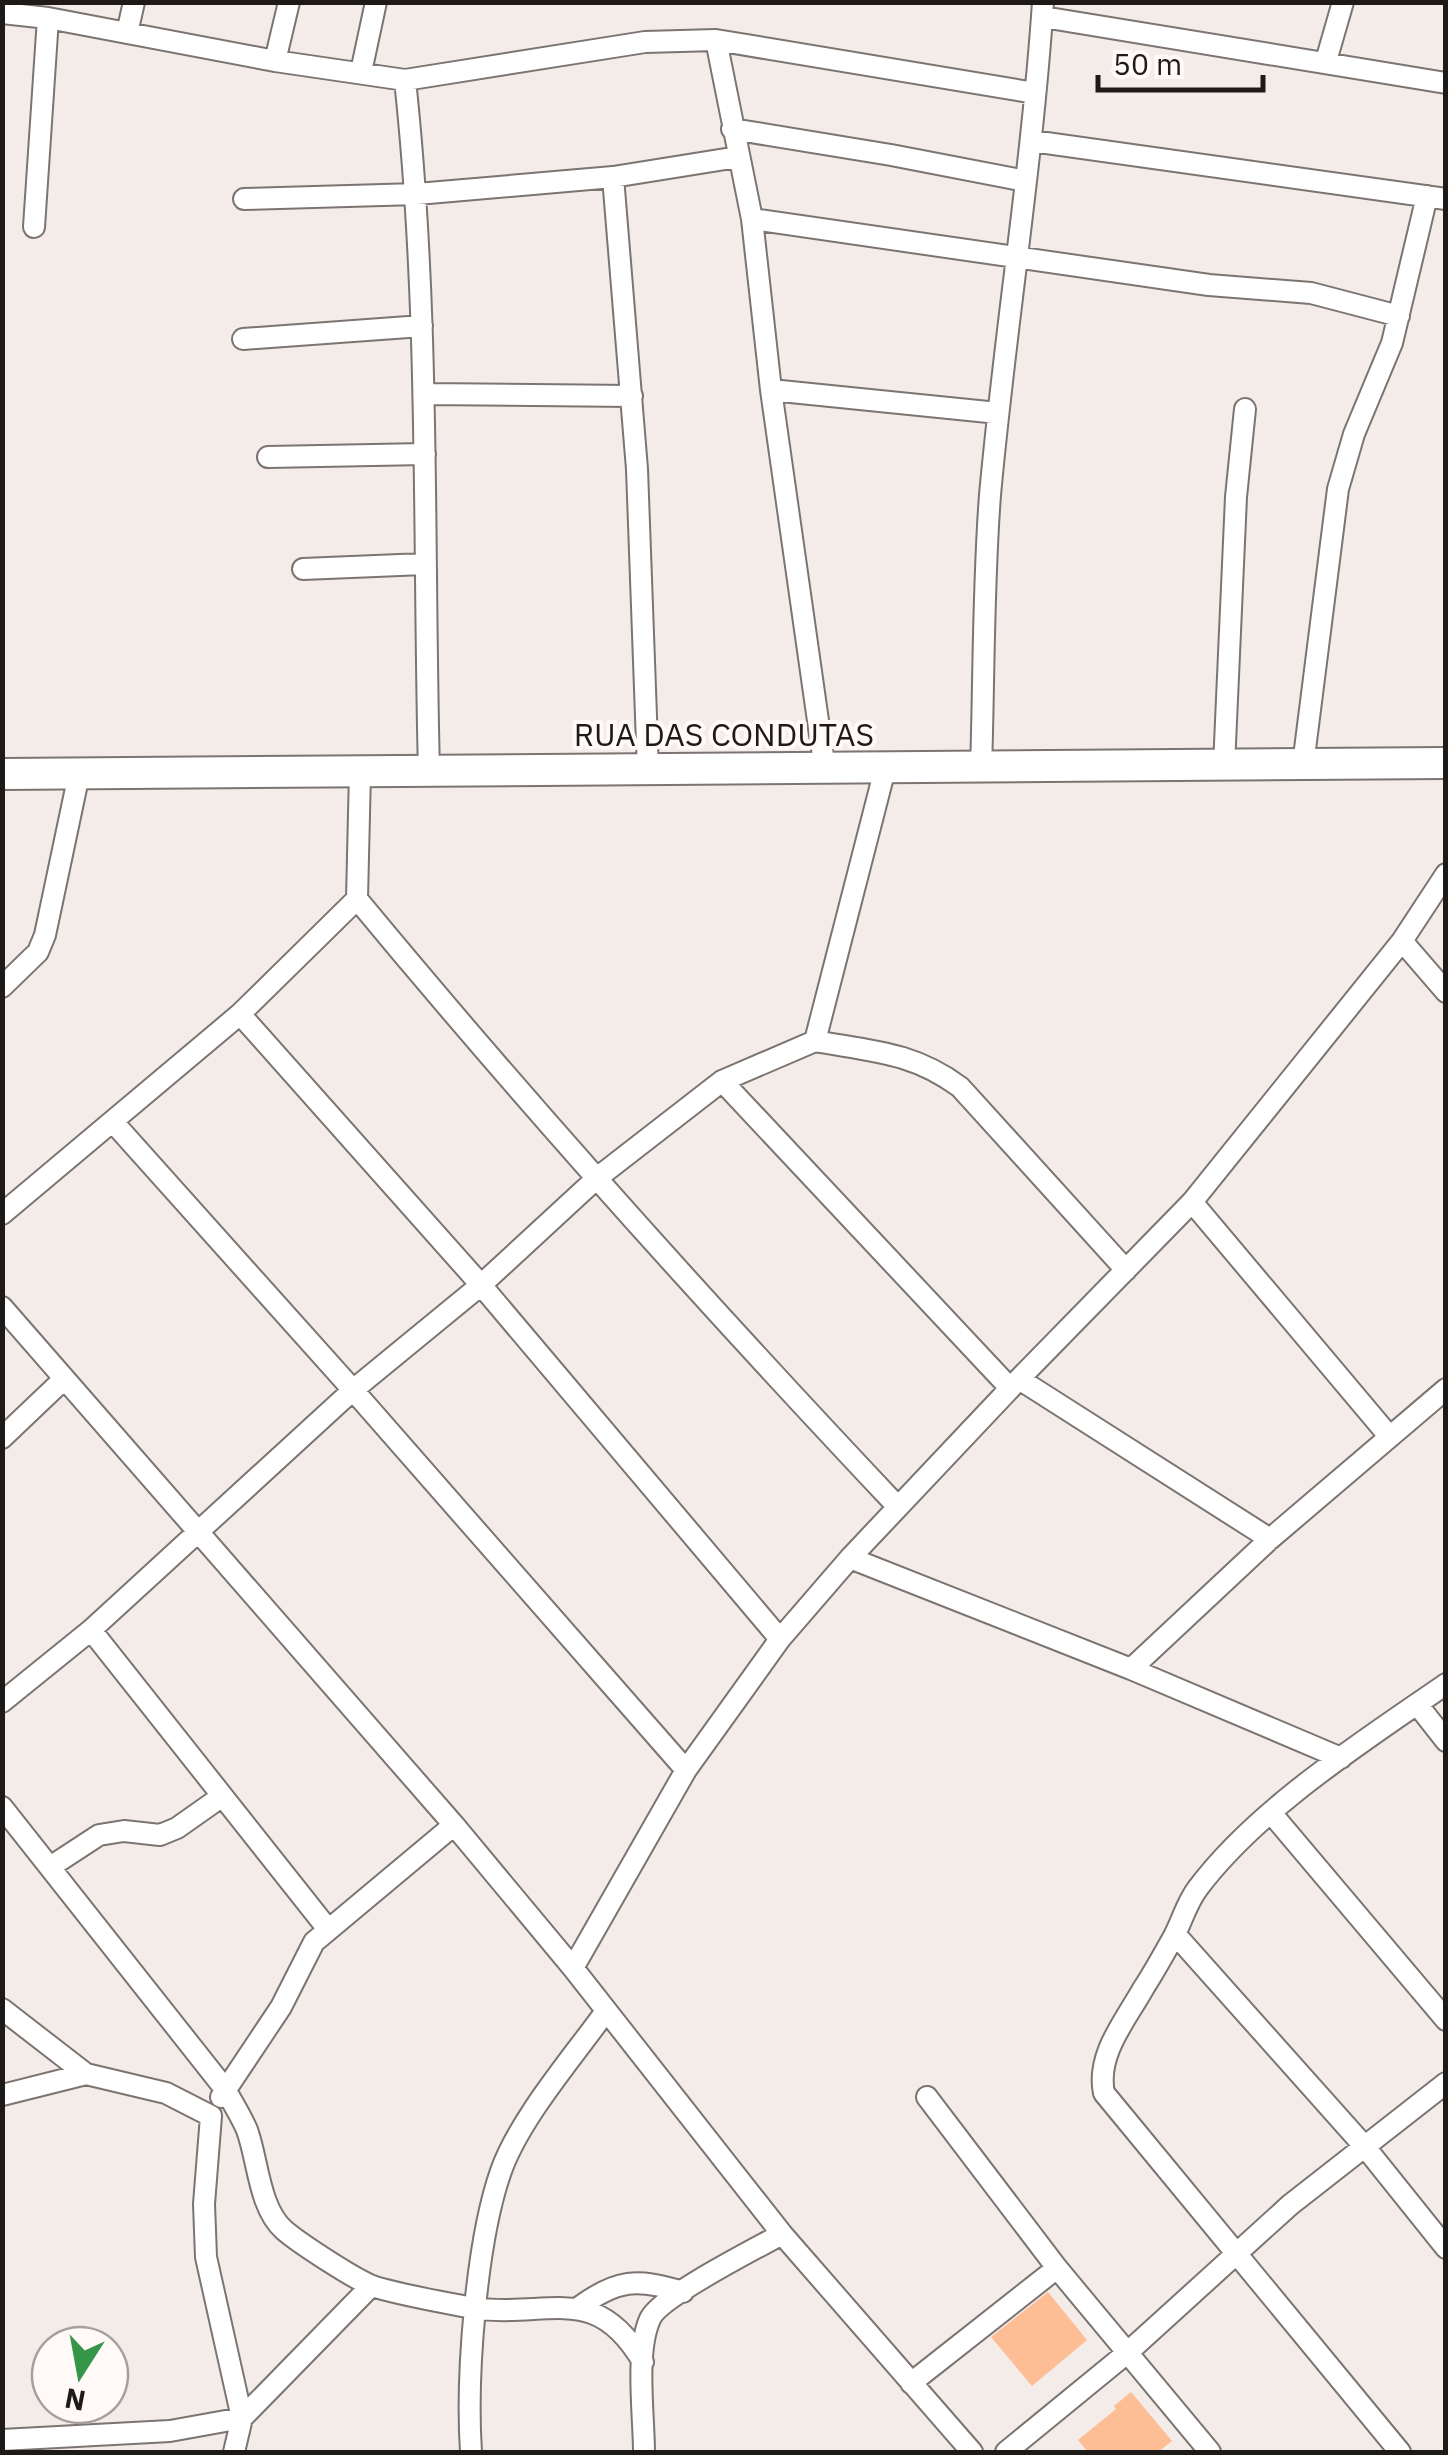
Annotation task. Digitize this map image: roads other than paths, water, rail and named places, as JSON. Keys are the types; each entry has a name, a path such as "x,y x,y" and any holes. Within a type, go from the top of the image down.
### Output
{"street":[{"path":"127,33 134,2"},
{"path":"275,61 289,2"},
{"path":"361,72 376,2"},
{"path":"1326,61 1343,2"},
{"path":"982,769 988,532 1043,10 1445,80"},
{"path":"2,14 48,18 275,61 405,80 646,42 716,40 1035,93"},
{"path":"34,227 48,18"},
{"path":"716,40 752,219 770,390 825,770"},
{"path":"405,80 417,194 422,326 429,772"},
{"path":"732,130 891,154 1026,181"},
{"path":"1032,141 1436,198 1392,343 1354,434 1338,489 1303,765"},
{"path":"244,198 417,194 614,176 738,158"},
{"path":"614,176 632,396 648,770"},
{"path":"752,219 1208,285 1310,293 1400,316"},
{"path":"244,339 422,326"},
{"path":"770,390 998,413"},
{"path":"424,394 632,396"},
{"path":"1224,766 1236,496 1245,408"},
{"path":"268,457 424,454"},
{"path":"302,569 424,564"},
{"name":"RUA DAS CONDUTAS","path":"2,774 982,769 1446,762"},
{"path":"815,1042 885,769"},
{"path":"360,772 358,900 597,1178 898,1507"},
{"path":"2,987 38,952 45,935 78,774"},
{"path":"572,1968 686,1770 780,1638 1014,1384 1192,1202 1402,941 1444,882"},
{"path":"2,1214 240,1014 358,900"},
{"path":"1402,941 1446,992"},
{"path":"240,1014 480,1285 780,1638"},
{"path":"2,1702 90,1630 353,1390 480,1285 597,1178 722,1081 815,1042 917,1060 937,1070 960,1087 1126,1270"},
{"path":"722,1081 1014,1384 1270,1539"},
{"path":"113,1122 686,1770"},
{"path":"1192,1202 1389,1436"},
{"path":"2,1308 454,1825 782,2234 972,2452"},
{"path":"2,1438 64,1378"},
{"path":"1131,1670 1270,1539 1446,1389"},
{"path":"850,1558 1340,1758"},
{"path":"90,1630 327,1928"},
{"path":"1400,2452 1104,2094 1100,2076 1108,2051 1203,1881 1272,1814 1340,1758 1446,1684"},
{"path":"1417,1704 1446,1741"},
{"path":"50,1867 99,1834 124,1831 160,1835 177,1828 222,1796"},
{"path":"2,1806 225,2089 246,2128 268,2205 282,2228 371,2286 477,2308 578,2308 614,2322 643,2362"},
{"path":"1272,1814 1446,2020"},
{"path":"234,2452 242,2418 206,2257 204,2204 210,2116 255,2049 314,1942 454,1825"},
{"path":"1175,1934 1365,2147 1446,2248"},
{"path":"2,2009 86,2074 166,2092 210,2116"},
{"path":"471,2452 477,2308 490,2212 502,2169 522,2130 606,2011"},
{"path":"2,2095 86,2074"},
{"path":"1006,2452 1127,2353 1290,2206 1446,2082"},
{"path":"927,2097 1057,2268 1210,2452"},
{"path":"644,2452 643,2362 650,2318 683,2292 782,2234"},
{"path":"911,2384 1057,2268"},
{"path":"578,2308 598,2293 634,2282 652,2282 683,2292"},
{"path":"2,2440 170,2432 242,2418 371,2286"}]}
